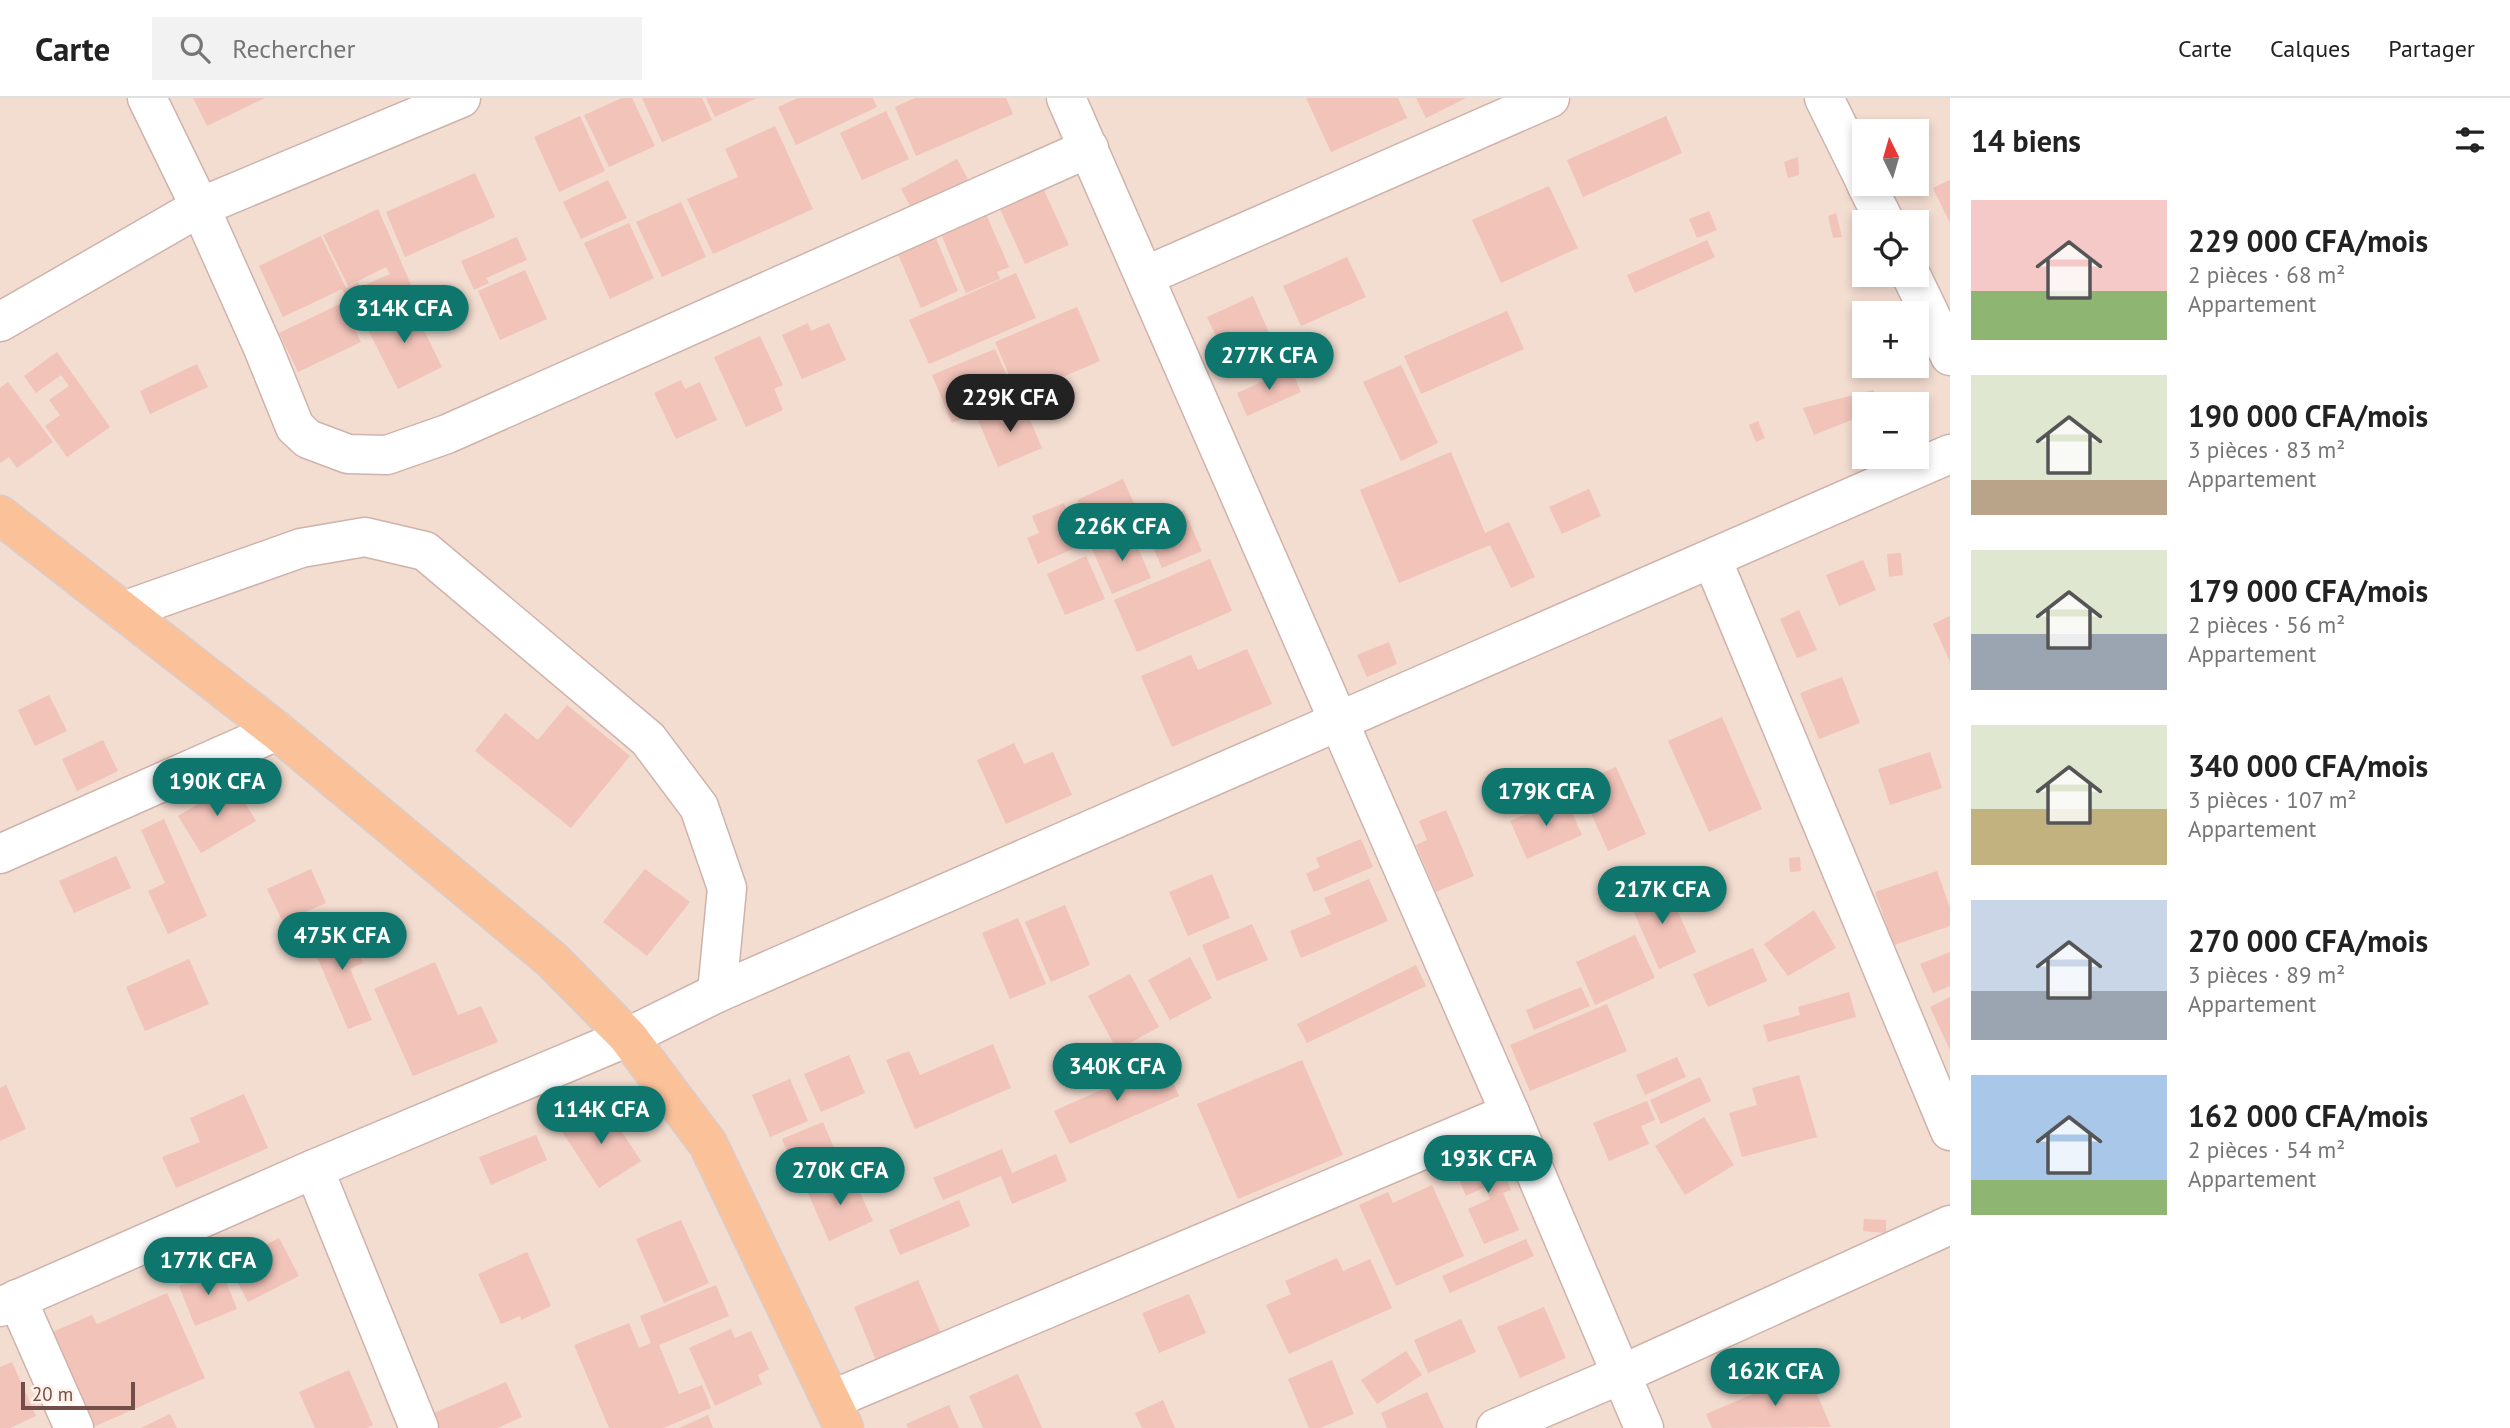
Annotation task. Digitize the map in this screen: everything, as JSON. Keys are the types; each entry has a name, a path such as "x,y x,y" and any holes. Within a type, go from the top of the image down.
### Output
{"main road":[{"path":"0,515 277,731 551,959 628,1037 708,1144 838,1414"}],"street":[{"path":"146,98 200,207 295,427 308,439 348,454 387,454 447,434 1089,148"},
{"path":"0,322 200,207 461,98"},
{"path":"1066,98 1510,1112 1644,1428"},
{"path":"1145,276 1550,98"},
{"path":"1824,98 1852,155"},
{"path":"1916,287 1950,356"},
{"path":"74,1428 9,1303 314,1169 628,1037 718,993 1950,454"},
{"path":"123,611 301,548 365,537 425,551 648,739 699,807 727,888 718,993"},
{"path":"1712,559 1950,1131"},
{"path":"0,854 277,731"},
{"path":"838,1414 1510,1112"},
{"path":"314,1169 419,1428"},
{"path":"1496,1428 1620,1375 1950,1225"}],"shaded area":[{"path":"0,98 1950,98 1950,1428 0,1428"}],"building":[{"path":"193,98 265,98 207,126"},
{"path":"622,98 632,98 655,146 609,167 584,115"},
{"path":"642,98 702,98 712,120 662,142"},
{"path":"706,98 757,98 715,117"},
{"path":"798,98 873,98 877,107 796,145 778,107"},
{"path":"915,98 1006,98 1013,114 916,156 895,107"},
{"path":"1306,98 1398,98 1407,118 1331,152"},
{"path":"1416,98 1466,98 1426,118"},
{"path":"886,111 909,159 862,180 840,133"},
{"path":"580,116 605,171 559,192 534,137"},
{"path":"1666,116 1682,153 1583,197 1567,160"},
{"path":"775,126 813,209 713,254 687,199 738,177 725,149"},
{"path":"1798,157 1799,175 1788,178 1784,162"},
{"path":"957,159 975,192 919,222 901,189"},
{"path":"475,173 495,217 405,257 386,212"},
{"path":"608,180 627,218 581,239 563,202"},
{"path":"1950,180 1950,223 1933,188"},
{"path":"1549,186 1578,248 1501,283 1472,220"},
{"path":"1044,190 1069,245 1025,264 1000,209"},
{"path":"681,202 706,257 662,277 636,222"},
{"path":"983,207 1009,267 997,272 1000,279 966,293 938,227"},
{"path":"378,209 415,294 358,321 342,289 283,317 259,266 321,236 346,288 358,282 360,287 390,274 386,267 348,286 323,235"},
{"path":"1709,211 1717,230 1697,238 1689,219"},
{"path":"1836,213 1842,237 1833,238 1828,216"},
{"path":"629,223 654,278 610,299 584,243"},
{"path":"932,229 958,291 921,308 894,245"},
{"path":"517,237 527,260 486,278 489,283 474,290 461,261"},
{"path":"1707,240 1715,257 1635,293 1627,275"},
{"path":"1347,257 1366,297 1301,326 1283,286"},
{"path":"525,270 547,319 500,340 478,291"},
{"path":"1016,273 1036,318 929,364 909,320"},
{"path":"1253,296 1272,340 1227,360 1207,317"},
{"path":"410,302 442,367 398,389 365,324"},
{"path":"342,303 361,342 298,372 279,333"},
{"path":"1077,307 1100,361 1018,396 995,342"},
{"path":"1507,311 1524,349 1421,394 1404,356"},
{"path":"808,323 811,331 829,323 846,360 802,379 782,335"},
{"path":"760,336 783,385 774,389 783,410 746,427 714,357"},
{"path":"995,349 1016,396 952,423 932,375"},
{"path":"57,352 110,427 67,457 45,426 60,415 49,400 69,386 61,375 36,393 24,376"},
{"path":"197,364 208,387 150,414 140,391"},
{"path":"1401,365 1438,443 1401,461 1363,382"},
{"path":"1291,369 1301,392 1247,416 1237,393"},
{"path":"681,380 685,389 700,382 717,420 676,439 654,393"},
{"path":"8,382 53,442 17,468 9,457 0,463 0,388"},
{"path":"1852,395 1852,420 1814,435 1803,408"},
{"path":"1022,401 1042,448 998,467 978,420"},
{"path":"1758,421 1765,438 1756,442 1749,425"},
{"path":"1451,452 1485,533 1509,522 1535,577 1511,588 1490,545 1399,583 1360,490"},
{"path":"1123,479 1141,519 1094,540 1077,500"},
{"path":"1589,489 1601,516 1562,534 1549,507"},
{"path":"1064,503 1082,545 1038,564 1027,538 1039,533 1032,516"},
{"path":"1184,510 1202,551 1162,568 1144,527"},
{"path":"1131,532 1151,578 1112,594 1092,549"},
{"path":"1901,553 1903,575 1889,577 1887,554"},
{"path":"1086,556 1105,599 1065,615 1047,574"},
{"path":"1210,559 1232,611 1137,652 1114,600"},
{"path":"1863,560 1876,590 1839,606 1826,575"},
{"path":"1799,610 1817,650 1797,658 1780,619"},
{"path":"1950,616 1950,662 1933,624"},
{"path":"1389,642 1397,664 1367,677 1357,655"},
{"path":"1247,649 1272,704 1172,747 1141,676 1191,655 1198,670"},
{"path":"1842,677 1860,723 1819,739 1800,693"},
{"path":"49,695 67,731 35,746 18,710"},
{"path":"567,705 630,756 571,828 475,751 505,713 538,740"},
{"path":"1722,717 1762,809 1709,832 1668,741"},
{"path":"103,740 118,771 77,791 62,759"},
{"path":"1014,743 1024,764 1053,752 1072,795 1006,824 977,760"},
{"path":"1930,752 1942,788 1890,805 1878,769"},
{"path":"1616,767 1646,834 1608,851 1578,784"},
{"path":"233,783 256,821 201,853 178,816"},
{"path":"1565,797 1582,835 1527,859 1510,821"},
{"path":"1446,810 1474,876 1436,892 1416,845 1427,840 1419,821"},
{"path":"164,819 207,916 168,934 148,891 165,883 141,830"},
{"path":"1361,839 1373,867 1314,892 1306,874 1320,867 1316,858"},
{"path":"116,856 131,888 74,913 59,881"},
{"path":"1800,857 1801,871 1790,872 1789,858"},
{"path":"311,869 326,903 283,922 267,889"},
{"path":"645,869 690,902 647,956 603,922"},
{"path":"1937,871 1950,908 1950,926 1894,945 1875,892"},
{"path":"1212,874 1230,918 1188,936 1169,892"},
{"path":"1369,879 1388,921 1301,958 1290,931 1331,914 1324,898"},
{"path":"1665,883 1696,952 1659,969 1628,899"},
{"path":"1065,905 1090,965 1051,982 1025,922"},
{"path":"1814,910 1836,948 1788,976 1764,944"},
{"path":"1018,918 1046,984 1010,999 982,933"},
{"path":"345,922 363,963 350,969 372,1020 348,1029 309,938"},
{"path":"1252,924 1268,960 1217,981 1202,945"},
{"path":"1635,935 1655,978 1595,1005 1576,962"},
{"path":"1753,948 1767,981 1708,1007 1693,974"},
{"path":"1950,952 1950,986 1933,993 1920,964"},
{"path":"1190,957 1212,998 1170,1020 1148,980"},
{"path":"189,959 209,1004 145,1031 126,987"},
{"path":"435,962 458,1015 481,1006 498,1042 413,1076 374,989"},
{"path":"1416,965 1426,986 1307,1043 1297,1024"},
{"path":"1130,974 1159,1027 1117,1050 1088,996"},
{"path":"1581,987 1590,1006 1534,1030 1526,1010"},
{"path":"1849,992 1856,1017 1768,1042 1763,1025 1800,1015 1798,1007"},
{"path":"1950,997 1950,1050 1930,1007"},
{"path":"1607,1004 1627,1051 1530,1091 1510,1045"},
{"path":"993,1044 1011,1088 915,1129 886,1060 909,1051 920,1075"},
{"path":"849,1055 865,1093 821,1112 804,1074"},
{"path":"1677,1057 1686,1077 1645,1095 1636,1075"},
{"path":"1302,1060 1343,1155 1238,1199 1197,1104"},
{"path":"1164,1062 1179,1096 1070,1144 1054,1111"},
{"path":"1799,1075 1817,1137 1742,1157 1729,1113 1757,1105 1752,1088"},
{"path":"1700,1077 1711,1101 1661,1124 1650,1100"},
{"path":"790,1079 808,1121 770,1137 752,1095"},
{"path":"6,1085 26,1129 0,1141 0,1088"},
{"path":"244,1094 268,1148 176,1188 162,1157 200,1142 190,1118"},
{"path":"1647,1101 1655,1120 1641,1126 1649,1144 1609,1161 1593,1123"},
{"path":"603,1103 641,1161 599,1188 561,1130"},
{"path":"1704,1117 1734,1165 1685,1195 1655,1146"},
{"path":"823,1122 841,1165 800,1182 782,1139"},
{"path":"536,1135 547,1160 491,1185 479,1157"},
{"path":"1493,1147 1511,1190 1503,1193 1519,1230 1484,1244 1468,1209 1490,1199 1485,1187 1466,1196 1453,1165"},
{"path":"1002,1149 1012,1173 1056,1154 1067,1181 1012,1204 1001,1176 943,1200 933,1178"},
{"path":"851,1174 873,1221 829,1241 808,1193"},
{"path":"1432,1185 1464,1256 1396,1286 1359,1205 1388,1192 1393,1203"},
{"path":"959,1200 970,1226 900,1255 889,1230"},
{"path":"1864,1219 1886,1220 1886,1233 1863,1231"},
{"path":"681,1220 709,1283 664,1303 636,1239"},
{"path":"279,1238 299,1276 248,1302 228,1264"},
{"path":"1526,1239 1534,1256 1450,1293 1442,1276"},
{"path":"527,1252 551,1306 521,1320 520,1316 501,1324 478,1274"},
{"path":"1337,1258 1343,1271 1370,1259 1392,1308 1289,1354 1266,1305 1291,1294 1285,1281"},
{"path":"221,1269 237,1309 195,1326 179,1286"},
{"path":"918,1280 945,1343 880,1370 854,1307"},
{"path":"716,1285 729,1316 659,1345 679,1394 702,1385 711,1408 663,1428 609,1428 574,1345 629,1323 639,1348 651,1343 640,1316"},
{"path":"167,1293 205,1378 91,1428 48,1334 92,1315 97,1324"},
{"path":"1189,1294 1206,1333 1159,1353 1142,1313"},
{"path":"1544,1307 1566,1358 1520,1378 1497,1327"},
{"path":"1461,1319 1476,1352 1428,1373 1414,1340"},
{"path":"731,1329 735,1338 751,1331 769,1369 758,1375 762,1384 715,1406 689,1348"},
{"path":"1406,1351 1422,1375 1377,1404 1361,1380"},
{"path":"1332,1360 1354,1414 1320,1428 1309,1428 1288,1379"},
{"path":"12,1362 36,1416 10,1428 0,1428 0,1367"},
{"path":"349,1370 373,1425 367,1428 315,1428 299,1392"},
{"path":"1807,1371 1831,1427 1712,1428 1706,1414"},
{"path":"1018,1374 1042,1428 983,1428 969,1396"},
{"path":"506,1382 522,1417 497,1428 438,1428 432,1414"},
{"path":"1427,1392 1444,1428 1387,1428 1381,1413"},
{"path":"1163,1400 1175,1428 1142,1428 1135,1413"},
{"path":"949,1405 959,1428 908,1428 906,1424"},
{"path":"170,1414 177,1428 141,1428"},
{"path":"708,1415 713,1428 679,1428"}]}
